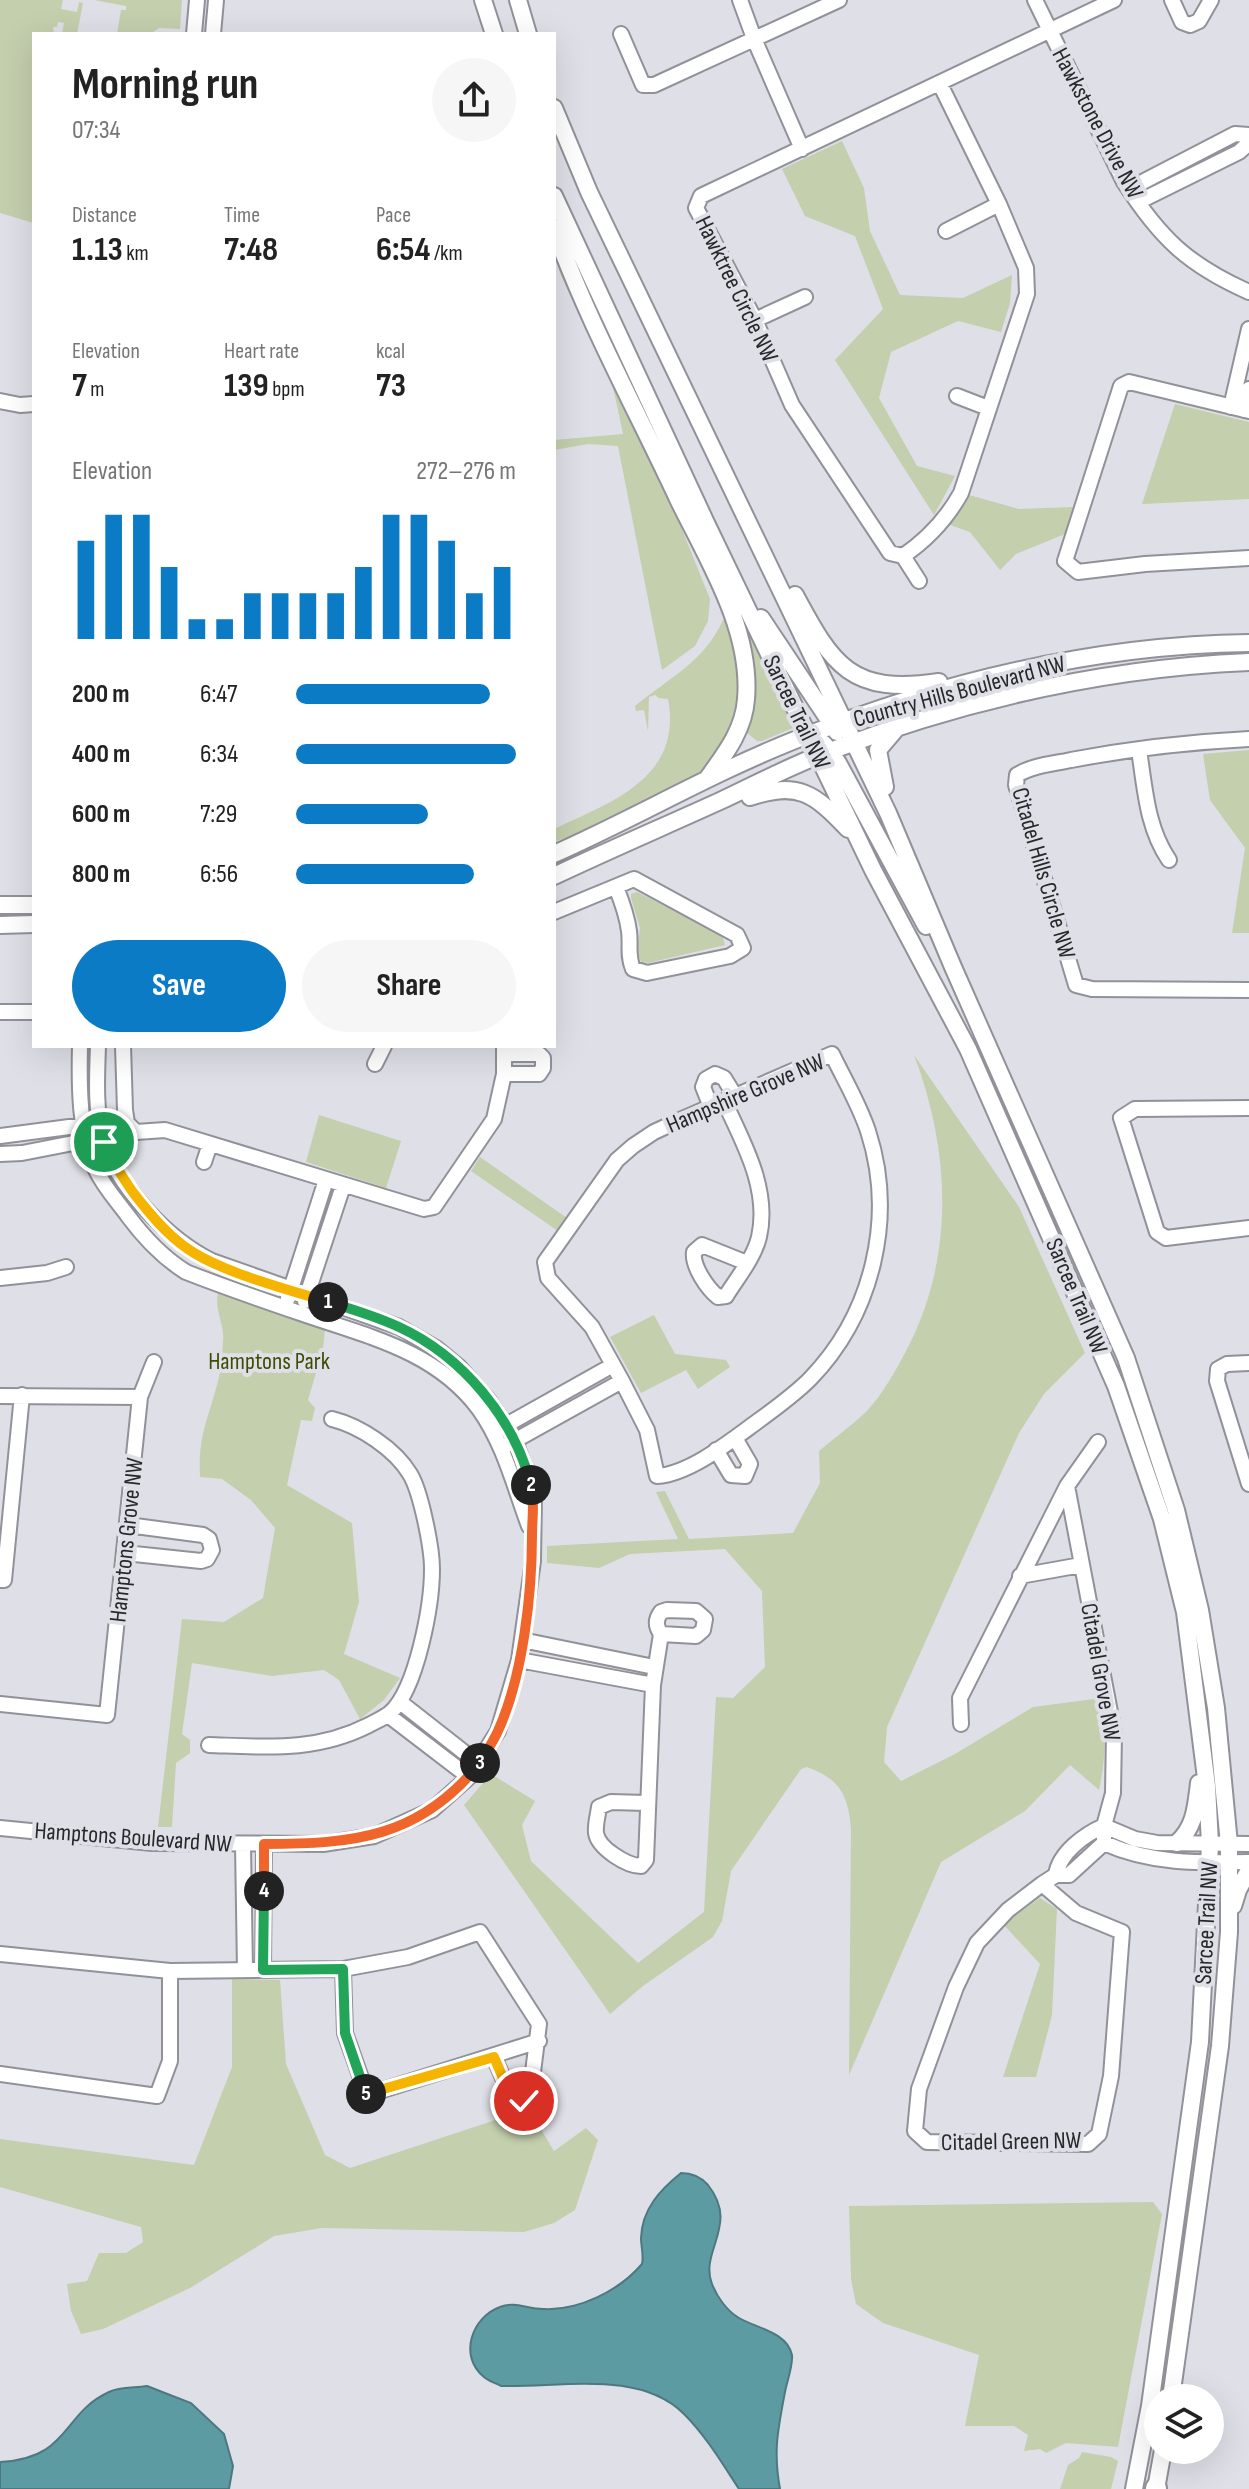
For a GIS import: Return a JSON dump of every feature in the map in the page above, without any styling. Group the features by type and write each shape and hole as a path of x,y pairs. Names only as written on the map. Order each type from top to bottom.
{"main road":[{"path":"483,0 493,32"},
{"path":"518,0 527,32"},
{"name":"Sarcee Trail NW","path":"556,113 589,192 718,457 842,731 888,813 1103,1304 1141,1397 1176,1510 1200,1610 1216,1708 1229,1844 1229,1919 1220,2046 1173,2384"},
{"name":"Sarcee Trail NW","path":"556,200 738,588 820,746 859,840 902,928 968,1049 1116,1386 1162,1519 1185,1612 1207,1786 1210,1844 1200,2042 1150,2406 1134,2489"},
{"path":"556,233 588,310 710,565 735,626 745,667 744,714 733,742 706,780"},
{"path":"718,457 730,468 819,640 844,668 869,681 897,687 981,680"},
{"path":"738,588 842,731 1029,677 1065,661"},
{"name":"Country Hills Boulevard NW","path":"559,874 687,816 820,746 842,731 909,699 1065,661 1249,643"},
{"name":"Country Hills Boulevard NW","path":"556,853 706,780 820,746 842,731 895,729 997,699 1094,677 1249,662"},
{"path":"888,813 878,750 895,729"},
{"path":"559,874 591,851 820,746 934,941 953,967"},
{"path":"687,816 774,789 784,789 798,791 821,804 859,840"},
{"path":"0,905 32,905"},
{"path":"5,925 32,924"},
{"path":"5,925 32,931"},
{"path":"1177,1843 1190,1832 1196,1810 1201,1754"},
{"path":"1229,1919 1238,1890 1249,1870"},
{"path":"1156,2489 1160,2464"}],"street":[{"path":"194,32 197,0"},
{"path":"213,32 216,0"},
{"path":"740,0 802,149"},
{"path":"621,34 643,85 654,85 839,0"},
{"name":"Hawkstone Drive NW","path":"1035,0 1133,196 1183,255 1219,279 1249,292"},
{"name":"Hawktree Circle NW","path":"919,581 903,556 890,553 792,405 755,320 696,208 701,196 1114,0"},
{"path":"1172,0 1182,22 1190,25 1199,21 1211,0"},
{"path":"903,556 926,540 954,506 1027,294 1026,268 999,204 940,84"},
{"path":"1133,196 1235,134 1249,135"},
{"path":"1133,196 1239,152 1249,143"},
{"path":"946,231 999,204"},
{"path":"755,320 805,297"},
{"path":"1241,409 1249,329"},
{"path":"1241,409 1129,382 1121,386 1065,561 1078,572 1145,564 1249,558"},
{"path":"1241,409 1249,389"},
{"path":"957,396 988,408"},
{"path":"0,401 27,405"},
{"name":"Citadel Hills Circle NW","path":"1249,739 1195,741 1027,768 1017,775 1016,785 1076,985 1092,989 1249,990"},
{"path":"1139,750 1148,810 1158,843 1169,860"},
{"path":"556,911 634,879 737,935 743,948 730,956 647,973 633,969 628,957 630,935 626,915 616,887"},
{"path":"0,1012 32,1012"},
{"name":"Hamptons Boulevard NW","path":"80,1048 84,1125 161,1227 188,1249 232,1270 399,1327 436,1348 459,1367 500,1429 501,1448 532,1532"},
{"name":"Hamptons Boulevard NW","path":"0,1828 152,1843 323,1844 374,1836 432,1810 469,1777 498,1731 519,1660 533,1561 534,1497 515,1440 478,1409 450,1378 408,1350 199,1277 169,1261 147,1241 107,1189 95,1168 95,1139 100,1122 98,1048"},
{"path":"123,1048 127,1123 136,1132 165,1130 424,1209 434,1207 494,1119 504,1074 504,1050 539,1054 543,1058 543,1068 539,1074 504,1074"},
{"path":"375,1064 383,1048"},
{"name":"Hampshire Grove NW","path":"832,1054 867,1129 876,1161 881,1199 877,1245 852,1323 810,1380 789,1399 716,1450 669,1475 657,1476 647,1430 622,1381 592,1327 548,1278 545,1262 617,1160 654,1132 723,1101 832,1054"},
{"path":"723,1101 751,1159 756,1178 759,1237 747,1263"},
{"path":"1249,1108 1135,1109 1121,1118 1157,1232 1166,1238 1249,1228"},
{"path":"0,1136 100,1122"},
{"path":"0,1154 22,1153 95,1139"},
{"path":"204,1162 210,1144"},
{"path":"284,1307 326,1180"},
{"path":"301,1313 343,1186"},
{"path":"0,1278 47,1273 66,1267"},
{"name":"Hamptons Grove NW","path":"0,1704 107,1715 140,1397 154,1362"},
{"path":"1249,1363 1227,1364 1218,1369 1217,1381 1249,1484"},
{"path":"500,1429 613,1365"},
{"path":"501,1448 622,1381"},
{"path":"0,1580 4,1580 5,1516 22,1395"},
{"path":"0,1396 140,1397"},
{"path":"209,1745 315,1745 349,1735 388,1715 400,1702 417,1661 433,1568 424,1515 410,1474 376,1439 348,1423 332,1419"},
{"path":"716,1450 731,1475 745,1476 750,1464 735,1438"},
{"path":"961,1724 960,1698 1067,1486 1098,1442"},
{"name":"Citadel Grove NW","path":"1067,1486 1114,1733 1113,1793 1104,1826"},
{"path":"125,1553 201,1561 207,1559 212,1550 209,1539 203,1535 128,1525"},
{"path":"1020,1576 1081,1565"},
{"path":"646,1803 611,1802 599,1807 596,1831 599,1841 632,1865 641,1866 646,1860 654,1667 661,1634"},
{"path":"522,1640 654,1667"},
{"path":"519,1660 653,1685"},
{"path":"400,1702 479,1764"},
{"path":"388,1715 469,1777"},
{"path":"1249,1844 1157,1843 1135,1839 1104,1826 1104,1843 1130,1855 1157,1860 1249,1862"},
{"name":"Citadel Green NW","path":"1056,1875 1058,1864 1068,1853 1089,1832 1104,1826"},
{"name":"Citadel Green NW","path":"1042,1884 1076,1913 1122,1932 1111,2076 1099,2134 1088,2144 927,2142 915,2131 919,2089 956,1987 977,1943 1008,1910 1042,1884 1056,1875 1069,1875 1104,1843"},
{"path":"263,1970 264,1844"},
{"path":"243,1845 245,1970"},
{"path":"0,1954 170,1971 343,1969 408,1957 480,1932 539,2024 530,2096 520,2103 512,2099 494,2057"},
{"path":"343,1969 345,2033 367,2095 539,2041"},
{"path":"0,2074 157,2096 170,2061 170,1971"}],"green space":[{"path":"0,0 63,0 61,9 77,12 79,2 83,3 77,32 62,32 64,23 58,22 57,27 53,27 54,32 32,32 32,222 0,213"},
{"path":"94,0 182,0 180,29 117,32 121,10 126,10 126,6"},
{"path":"842,141 864,188 870,231 900,295 963,298 1012,275 1010,303 1001,332 958,321 891,352 879,398 917,466 955,476 934,515 835,360 883,309 855,236 805,216 782,169"},
{"path":"556,254 671,502 710,599 708,621 695,646 662,670 618,446 588,444 556,450 556,440 623,434 607,371 560,273"},
{"path":"629,378 797,723 795,727 762,741 757,741 746,732 753,675 625,380"},
{"path":"1175,404 1249,422 1249,499 1142,504"},
{"path":"969,495 1019,509 1073,507 1065,534 1016,554 1000,570 970,532 950,525"},
{"path":"723,620 727,620 735,647 741,691 738,719 720,752 702,770 654,801 556,841 556,828 619,797 654,768 665,749 670,726 668,699 655,695 649,697 648,731 644,710 636,711 635,706 696,658"},
{"path":"1249,750 1249,933 1232,933 1245,848 1210,800 1203,754"},
{"path":"637,892 722,935 725,945 641,962 637,953 640,928 631,898 631,894"},
{"path":"914,1055 1019,1207 1085,1353 1044,1394 1019,1433 887,1727 884,1762 901,1781 955,1754 1033,1707 1102,1698 1104,1755 1099,1790 1070,1765 1025,1811 941,1862 849,2075 851,1828 844,1797 827,1777 807,1767 801,1769 731,1871 722,1921 713,1937 643,1986 610,2014 464,1805 491,1774 535,1801 522,1825 531,1861 638,1963 704,1912 716,1697 733,1698 765,1667 762,1591 725,1549 630,1554 599,1568 547,1563 547,1546 678,1539 656,1492 665,1491 689,1539 793,1533 820,1483 819,1451 866,1412 883,1391 922,1316 933,1280 940,1242 941,1167 935,1129"},
{"path":"319,1115 401,1141 386,1188 306,1162"},
{"path":"480,1157 567,1218 558,1231 471,1171"},
{"name":"Hamptons Park","path":"218,1293 325,1329 323,1349 308,1400 315,1408 312,1421 301,1420 287,1485 352,1523 359,1602 344,1654 400,1678 384,1700 360,1719 339,1680 324,1670 272,1676 192,1663 182,1734 190,1740 190,1753 176,1763 172,1827 158,1827 182,1619 224,1622 263,1598 275,1528 251,1500 222,1479 200,1477 202,1440 222,1358"},
{"path":"654,1315 675,1354 726,1360 730,1367 698,1389 686,1370 641,1393 610,1337"},
{"path":"1040,1898 1057,1909 1052,2015 1036,2077 1003,2077 1040,1964 1003,1924"},
{"path":"232,1979 280,1980 286,2064 325,2155 350,2168 529,2109 554,2151 586,2128 598,2140 575,2210 554,2223 524,2232 322,2228 274,2236 190,2288 103,2329 81,2334 71,2311 67,2284 87,2281 99,2253 126,2253 143,2242 141,2227 0,2187 0,2139 194,2165 232,2067"},
{"path":"1153,2202 1162,2214 1118,2447 1066,2443 1046,2453 1040,2449 1024,2451 1028,2435 1014,2426 965,2426 979,2355 883,2323 856,2304 851,2279 849,2206"},
{"path":"1082,2452 1118,2461 1111,2489 1060,2489 1068,2465"}],"water":[{"path":"681,2173 702,2180 717,2199 720,2225 709,2272 717,2294 735,2315 778,2336 792,2355 777,2440 780,2489 739,2489 707,2441 684,2414 666,2400 645,2391 597,2384 501,2386 484,2377 472,2359 472,2338 482,2319 490,2312 511,2305 543,2309 570,2307 610,2291 633,2274 642,2264 642,2228 649,2209 659,2193"},
{"path":"147,2386 191,2403 224,2434 233,2466 229,2489 0,2489 0,2462 23,2459 53,2444 93,2401 109,2392"}],"route":[{"path":"104,1142 109,1155 141,1202 161,1227 188,1249 232,1270 399,1327 436,1348 459,1367 489,1401 515,1440 534,1497 533,1561 519,1660 498,1731 469,1777 432,1810 374,1836 323,1844 264,1844 263,1970 343,1969 342,2014 345,2033 367,2095 494,2057 512,2099 517,2103 524,2101"}]}
